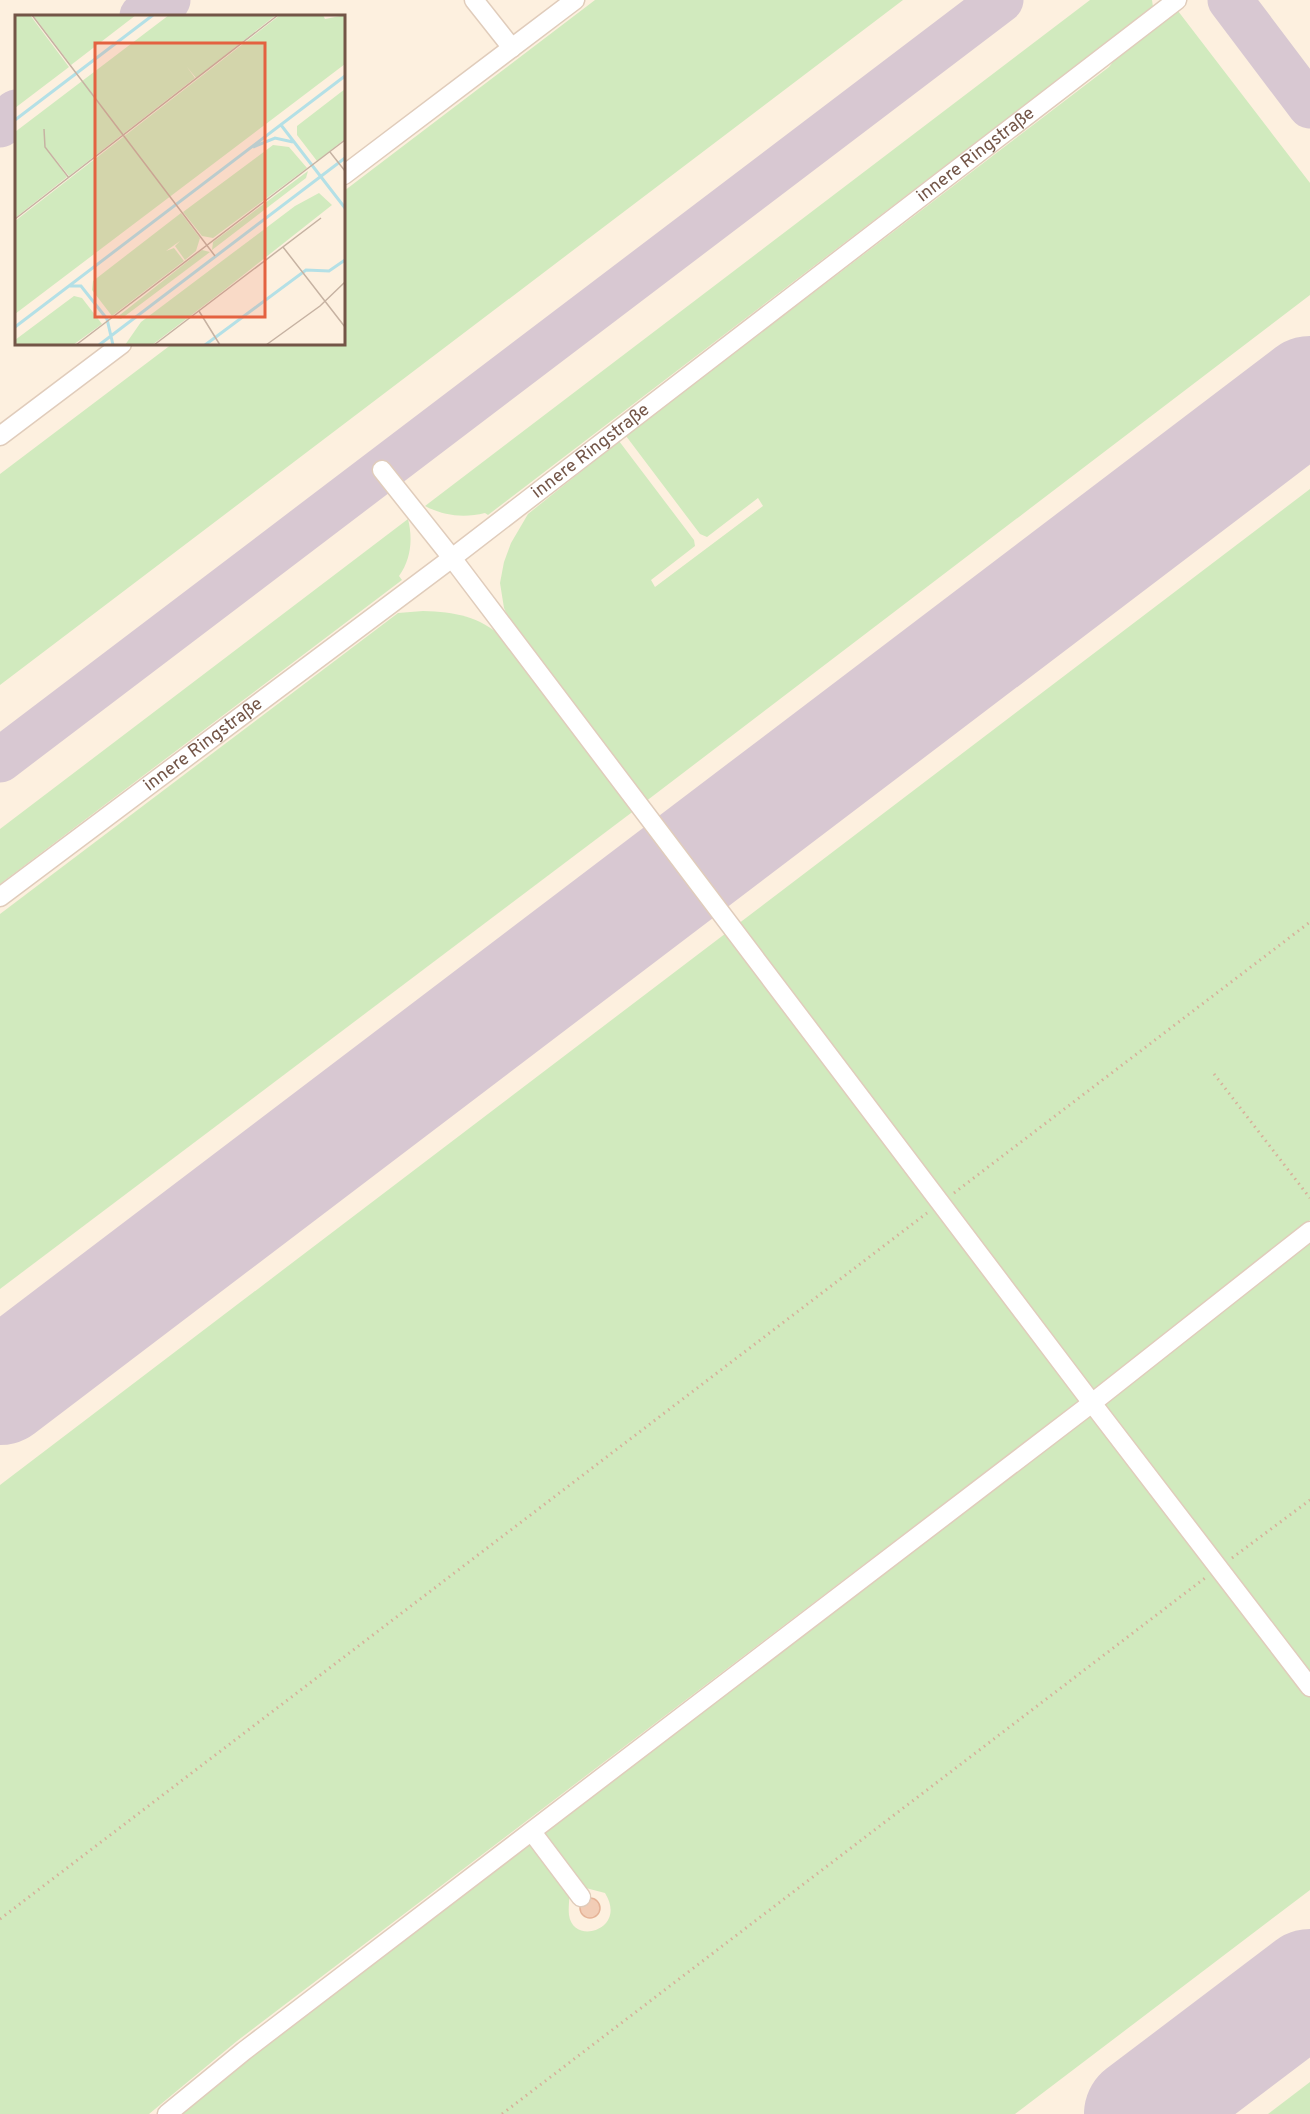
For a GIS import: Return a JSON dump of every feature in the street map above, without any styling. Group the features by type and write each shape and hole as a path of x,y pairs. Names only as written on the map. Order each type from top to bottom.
{"lane":[{"path":"474,0 512,48"},
{"path":"345,175 575,0"},
{"name":"innere Ringstraße","path":"0,897 452,558 1177,0"},
{"path":"0,436 121,345"},
{"path":"382,470 452,558 1310,1687"},
{"path":"167,2114 244,2051 1092,1403 1310,1231"},
{"path":"532,1832 580,1897"}],"path":[{"path":"0,1919 1310,922"},
{"path":"1214,1074 1310,1198"},
{"path":"502,2114 1310,1500"}],"green space":[{"path":"595,0 903,0 0,685 0,474 171,345 345,345 345,190"},
{"path":"1090,0 1152,0 1153,7 488,515 485,513 454,515 425,506"},
{"path":"1178,11 1310,183 1310,295 645,802 516,634 504,608 500,583 504,562 511,543 528,514 619,441 694,540 695,546 651,580 655,587 763,506 758,498 707,537 700,534 626,436 1109,67 1120,53"},
{"path":"1310,489 1310,1220 1083,1398 237,2041 149,2114 0,2114 0,1485"},
{"path":"408,519 410,549 399,576 402,580 0,884 0,829"},
{"path":"423,611 466,616 484,624 503,637 635,810 0,1289 0,914 398,613"},
{"path":"1310,1242 1310,1890 1015,2114 178,2114 248,2056 530,1842 569,1891 569,1915 573,1924 580,1930 588,1931 597,1930 605,1924 610,1916 610,1906 605,1893 582,1887 542,1834"},
{"path":"1310,2082 1310,2114 1268,2114"}],"building":[{"path":"590,1898 597,1901 600,1908 597,1915 590,1918 583,1915 580,1908 583,1901"}],"taxiway":[{"path":"144,15 168,0"},
{"path":"0,760 1001,0"},
{"path":"1230,0 1310,106"},
{"path":"0,125 15,113"},
{"path":"0,1358 49,1338 97,1314"}],"runway":[{"path":"0,1388 1310,393"},
{"path":"1141,2114 1310,1986"}]}
